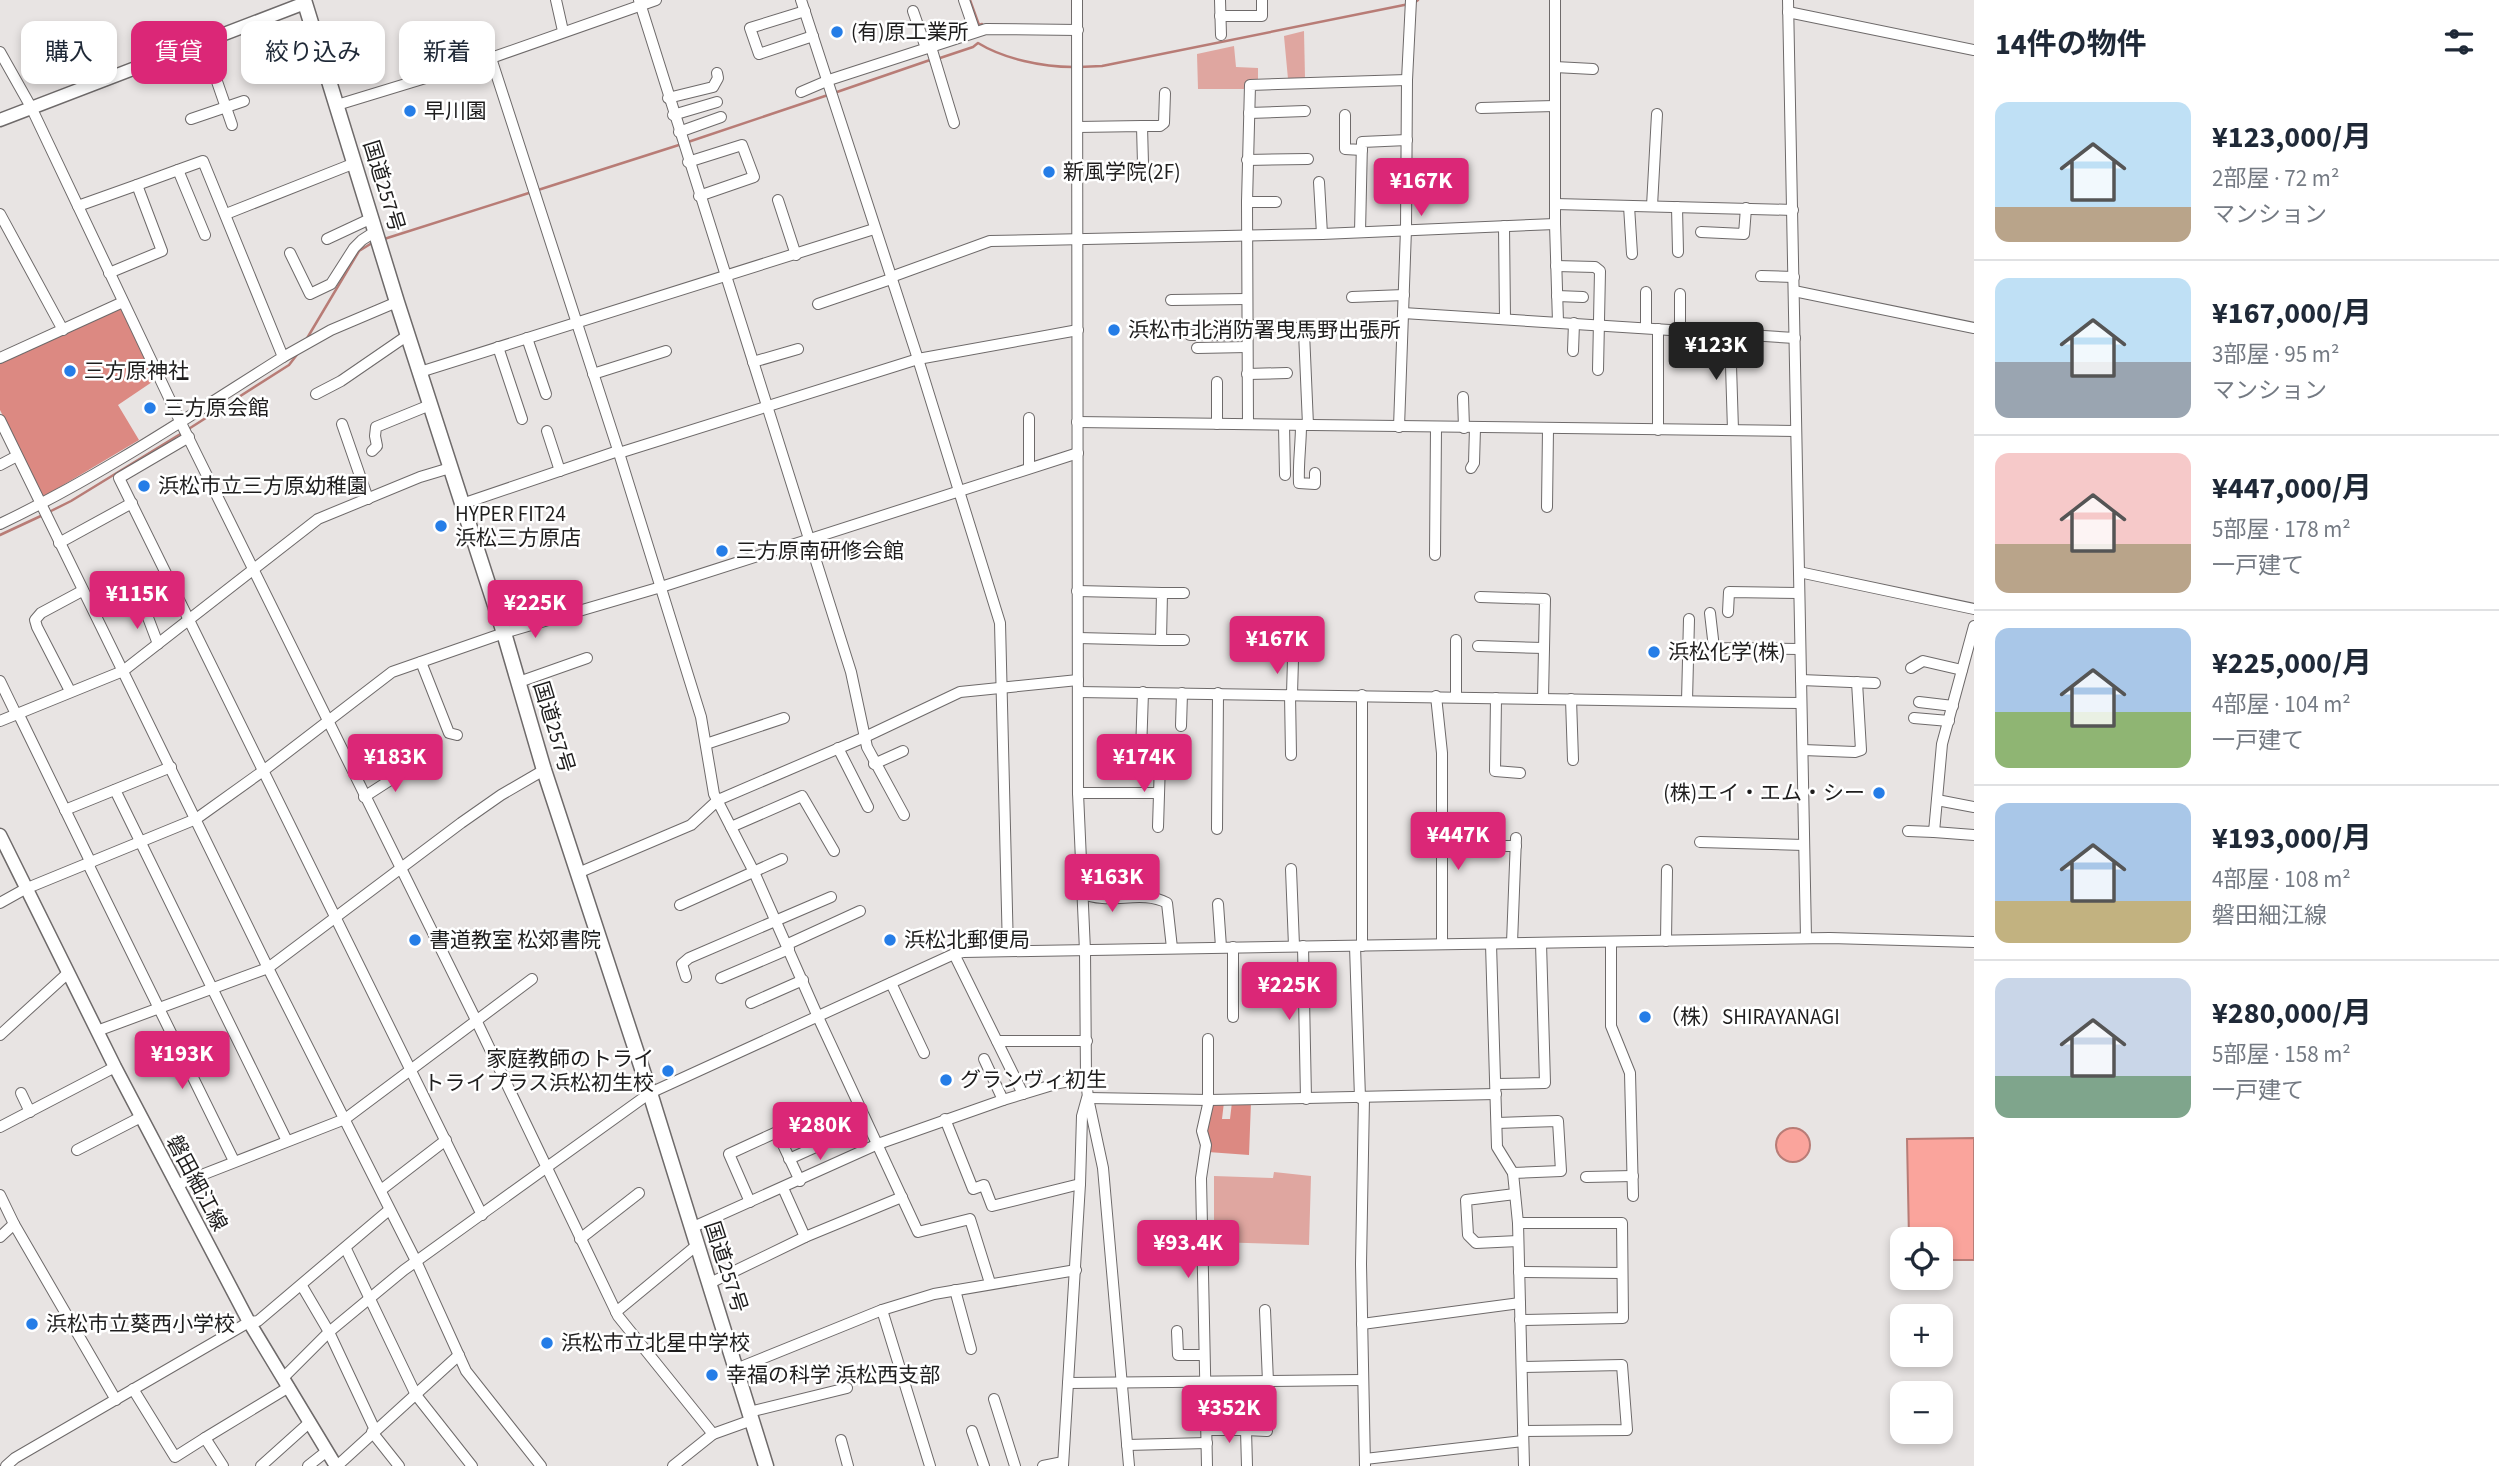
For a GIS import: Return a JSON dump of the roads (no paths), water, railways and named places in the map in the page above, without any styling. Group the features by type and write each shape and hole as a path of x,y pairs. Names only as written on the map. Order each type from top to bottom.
{"highway":[{"name":"国道257号","path":"305,1 397,302 519,682 544,770 650,1093 766,1466"}],"main road":[{"path":"227,32 305,1"},
{"path":"0,120 131,69"},
{"name":"磐田細江線","path":"0,835 176,1185 250,1322 337,1466"}],"street":[{"path":"556,0 564,32"},
{"path":"495,57 640,3 656,0"},
{"path":"801,0 918,359 1000,623 1008,951"},
{"path":"964,0 979,31"},
{"path":"1077,0 1078,793 1085,950 1086,1078 1103,1168 1129,1466"},
{"path":"1220,0 1221,35"},
{"path":"1220,16 1262,16 1262,0"},
{"path":"1555,0 1558,322"},
{"path":"1788,0 1806,938"},
{"path":"640,3 688,162 769,408 851,671 864,737 874,764 904,814"},
{"path":"1399,427 1411,4"},
{"path":"805,11 750,29 759,54 813,36"},
{"path":"913,11 936,65 954,123"},
{"path":"1788,12 1974,50"},
{"path":"801,92 831,90 929,48 979,31 1078,30"},
{"path":"0,52 31,107 180,421 476,1020 616,1312 713,1434"},
{"path":"1555,67 1593,69"},
{"path":"495,70 619,452 701,717 714,794 776,919 818,1017 918,1232 971,1219 990,1283"},
{"path":"668,98 716,85 716,73"},
{"path":"1248,424 1247,202 1250,85 1407,80"},
{"path":"217,84 232,125"},
{"path":"337,105 406,84"},
{"path":"1078,127 1160,125 1164,123 1165,93"},
{"path":"191,120 244,101"},
{"path":"674,115 717,102"},
{"path":"1481,108 1555,106"},
{"path":"1248,113 1305,111"},
{"path":"1346,114 1345,149 1362,150"},
{"path":"1652,206 1657,114"},
{"path":"682,142 721,117"},
{"path":"1142,126 1143,164"},
{"path":"1360,232 1362,142 1407,140"},
{"path":"688,162 743,145 754,177 699,196"},
{"path":"1248,160 1308,159"},
{"path":"78,206 204,161 288,355"},
{"path":"226,214 355,163"},
{"path":"178,170 205,235"},
{"path":"1319,182 1322,234"},
{"path":"109,273 162,251 137,185"},
{"path":"778,200 796,255"},
{"path":"1247,202 1276,202"},
{"path":"1555,204 1793,210"},
{"path":"1629,206 1632,254"},
{"path":"1677,207 1678,252"},
{"path":"1701,232 1744,234 1746,208"},
{"path":"0,214 63,330"},
{"path":"818,304 990,241 1322,234 1555,224"},
{"path":"1504,226 1505,319"},
{"path":"420,372 874,229"},
{"path":"327,239 376,233"},
{"path":"290,253 310,294 331,284 354,248 362,240 376,233"},
{"path":"1556,266 1595,267 1600,271 1598,370"},
{"path":"1761,276 1794,277"},
{"path":"1794,291 1974,328"},
{"path":"1646,292 1646,328"},
{"path":"1680,294 1680,330"},
{"path":"1352,297 1404,295"},
{"path":"1557,296 1583,297"},
{"path":"1171,300 1247,299"},
{"path":"0,358 123,302"},
{"path":"0,524 40,505 312,339 397,302"},
{"path":"1403,313 1795,338"},
{"path":"1573,351 1574,323"},
{"path":"1190,335 1296,328 1304,332 1304,425 1297,464 1299,483 1315,484 1315,473"},
{"path":"1658,328 1658,430"},
{"path":"462,504 918,359 1079,330"},
{"path":"1730,333 1733,430"},
{"path":"316,394 341,381 408,335"},
{"path":"527,338 546,394"},
{"path":"498,347 522,419"},
{"path":"1197,348 1247,347"},
{"path":"753,362 798,349"},
{"path":"593,374 666,351"},
{"path":"1247,374 1287,373"},
{"path":"1217,382 1217,424"},
{"path":"1463,397 1474,463 1471,468"},
{"path":"372,451 377,446 374,436 376,427 430,405"},
{"path":"1029,468 1030,418"},
{"path":"0,421 268,968 416,1261 466,1371 541,1466"},
{"path":"1077,422 1796,431"},
{"path":"342,424 368,499"},
{"path":"1284,425 1285,475"},
{"path":"1435,555 1436,427"},
{"path":"1546,507 1548,429"},
{"path":"547,431 560,471"},
{"path":"189,437 119,478 482,1215"},
{"path":"0,903 25,889 196,818 263,771 392,672 504,634 661,587 1078,453"},
{"path":"0,465 17,456"},
{"path":"0,721 123,671 318,519 420,477 450,468"},
{"path":"59,543 132,503"},
{"path":"1799,572 1974,609"},
{"path":"70,691 35,620 41,613 82,591"},
{"path":"1077,591 1184,593"},
{"path":"1728,612 1729,592 1799,593"},
{"path":"1161,640 1162,593"},
{"path":"1480,597 1545,598 1543,698"},
{"path":"144,607 158,644"},
{"path":"1710,613 1714,648 1800,649"},
{"path":"1687,701 1689,619"},
{"path":"1934,832 1942,744 1974,626"},
{"path":"1078,638 1184,640"},
{"path":"1456,640 1456,697"},
{"path":"1478,646 1544,648"},
{"path":"519,682 587,658"},
{"path":"1291,755 1293,659"},
{"path":"1911,668 1923,661 1962,670"},
{"path":"421,662 449,733 457,735"},
{"path":"1801,680 1875,683"},
{"path":"0,681 234,1161"},
{"path":"1803,750 1860,750 1857,682"},
{"path":"579,873 691,825 718,800 960,692 1001,687 1078,686 1182,693 1801,703"},
{"path":"1141,752 1143,692"},
{"path":"1181,726 1182,693"},
{"path":"1217,829 1219,693"},
{"path":"1362,695 1359,946 1365,1462 1523,1436 1627,1430 1622,1365 1521,1367"},
{"path":"1436,696 1442,753 1442,944"},
{"path":"1496,698 1495,772 1520,773"},
{"path":"1572,699 1573,760"},
{"path":"1919,702 1953,706"},
{"path":"706,744 784,718"},
{"path":"1914,718 1949,721"},
{"path":"838,748 868,807"},
{"path":"874,764 903,751"},
{"path":"1158,827 1160,762"},
{"path":"364,797 412,766"},
{"path":"65,810 171,767"},
{"path":"97,1031 268,968 500,795 544,770"},
{"path":"115,790 287,1141"},
{"path":"1078,793 1159,793"},
{"path":"731,827 802,796 834,851"},
{"path":"1937,800 1974,807"},
{"path":"1908,831 1974,835"},
{"path":"1475,846 1516,842 1512,943"},
{"path":"1700,842 1804,845"},
{"path":"680,905 782,859"},
{"path":"1081,862 1136,862"},
{"path":"1291,869 1306,1098"},
{"path":"1666,941 1667,870"},
{"path":"1082,893 1093,898 1154,898 1167,903 1172,948"},
{"path":"686,977 682,964 684,961 831,897"},
{"path":"1218,904 1221,947"},
{"path":"721,978 860,911"},
{"path":"133,1389 175,1457 286,1382 329,1332 416,1261 650,1093 954,954 1806,938 1897,938 1974,942"},
{"path":"1611,942 1611,1026 1630,1073 1633,1196"},
{"path":"1088,1098 1362,1098 1545,1083 1541,943"},
{"path":"1491,944 1497,1147 1513,1173 1518,1223 1524,1466"},
{"path":"1233,947 1233,1017"},
{"path":"954,954 1023,1094"},
{"path":"0,1035 68,973"},
{"path":"176,1185 345,1119 532,979"},
{"path":"751,1003 803,980"},
{"path":"891,983 924,1053"},
{"path":"1207,1466 1201,1178 1206,1145 1202,1131 1208,1100 1208,1039"},
{"path":"997,1041 1087,1041"},
{"path":"984,1059 1003,1100"},
{"path":"0,1127 115,1067"},
{"path":"691,1228 878,1144 1003,1100 1086,1078"},
{"path":"20,1093 30,1112"},
{"path":"1043,1466 1063,1464 1076,1270 1082,1116 1088,1098"},
{"path":"78,1150 141,1117"},
{"path":"946,1119 973,1189 984,1185 992,1206 1080,1184"},
{"path":"1497,1124 1558,1121 1561,1171 1513,1173"},
{"path":"750,1202 729,1154 777,1132 800,1181"},
{"path":"789,1158 838,1137"},
{"path":"380,1190 446,1140"},
{"path":"1586,1177 1633,1176"},
{"path":"783,1188 805,1237"},
{"path":"579,1239 639,1193"},
{"path":"1515,1194 1466,1200 1468,1235 1476,1243 1518,1241"},
{"path":"0,1195 116,1400"},
{"path":"708,1284 805,1237 902,1197"},
{"path":"6,1466 15,1458 133,1389 250,1322 258,1321 389,1210"},
{"path":"1518,1223 1622,1223 1623,1318 1520,1320"},
{"path":"0,1237 14,1224"},
{"path":"616,1312 697,1245"},
{"path":"345,1249 416,1395 472,1466"},
{"path":"736,1369 882,1310 955,1290 1076,1270"},
{"path":"1519,1272 1622,1273"},
{"path":"302,1286 329,1332 373,1431 399,1466"},
{"path":"955,1290 971,1349"},
{"path":"1363,1324 1520,1303"},
{"path":"882,1310 930,1466"},
{"path":"1265,1310 1268,1382"},
{"path":"1177,1331 1178,1355 1205,1355"},
{"path":"337,1466 459,1355"},
{"path":"1068,1383 1362,1380"},
{"path":"673,1466 713,1434 751,1416 847,1388"},
{"path":"994,1399 1016,1466"},
{"path":"261,1466 310,1422"},
{"path":"1207,1430 1266,1431"},
{"path":"1246,1430 1247,1466"},
{"path":"972,1431 984,1466"},
{"path":"205,1438 223,1466"},
{"path":"841,1440 848,1466"},
{"path":"1127,1445 1207,1443"},
{"path":"308,1466 327,1451"}],"waterway":[{"path":"970,0 979,25 982,24"},
{"path":"1079,67 1102,66 1414,3 1418,0"},
{"path":"937,59 978,43 1000,54 1024,61 1073,67"},
{"path":"834,93 930,60"},
{"path":"688,142 828,95"},
{"path":"538,190 682,144"},
{"path":"381,240 532,192"},
{"path":"306,340 359,251 372,243"},
{"path":"187,430 289,365 299,352"},
{"path":"49,512 182,433"},
{"path":"0,535 43,515"}],"place":[{"name":"(有)原工業所","path":"837,32"},
{"name":"早川園","path":"410,111"},
{"name":"新風学院(2F)","path":"1049,172"},
{"name":"浜松市北消防署曳馬野出張所","path":"1114,330"},
{"name":"三方原神社","path":"70,371"},
{"name":"三方原会館","path":"150,408"},
{"name":"浜松市立三方原幼稚園","path":"144,486"},
{"name":"HYPER FIT24 浜松三方原店","path":"441,526"},
{"name":"三方原南研修会館","path":"722,551"},
{"name":"浜松化学(株)","path":"1654,652"},
{"name":"(株)エイ・エム・シー","path":"1879,793"},
{"name":"書道教室 松郊書院","path":"415,940"},
{"name":"浜松北郵便局","path":"890,940"},
{"name":"（株）SHIRAYANAGI","path":"1645,1017"},
{"name":"家庭教師のトライ トライプラス浜松初生校","path":"668,1071"},
{"name":"グランヴィ初生","path":"946,1080"},
{"name":"浜松市立葵西小学校","path":"32,1324"},
{"name":"浜松市立北星中学校","path":"547,1343"},
{"name":"幸福の科学 浜松西支部","path":"712,1375"}]}
